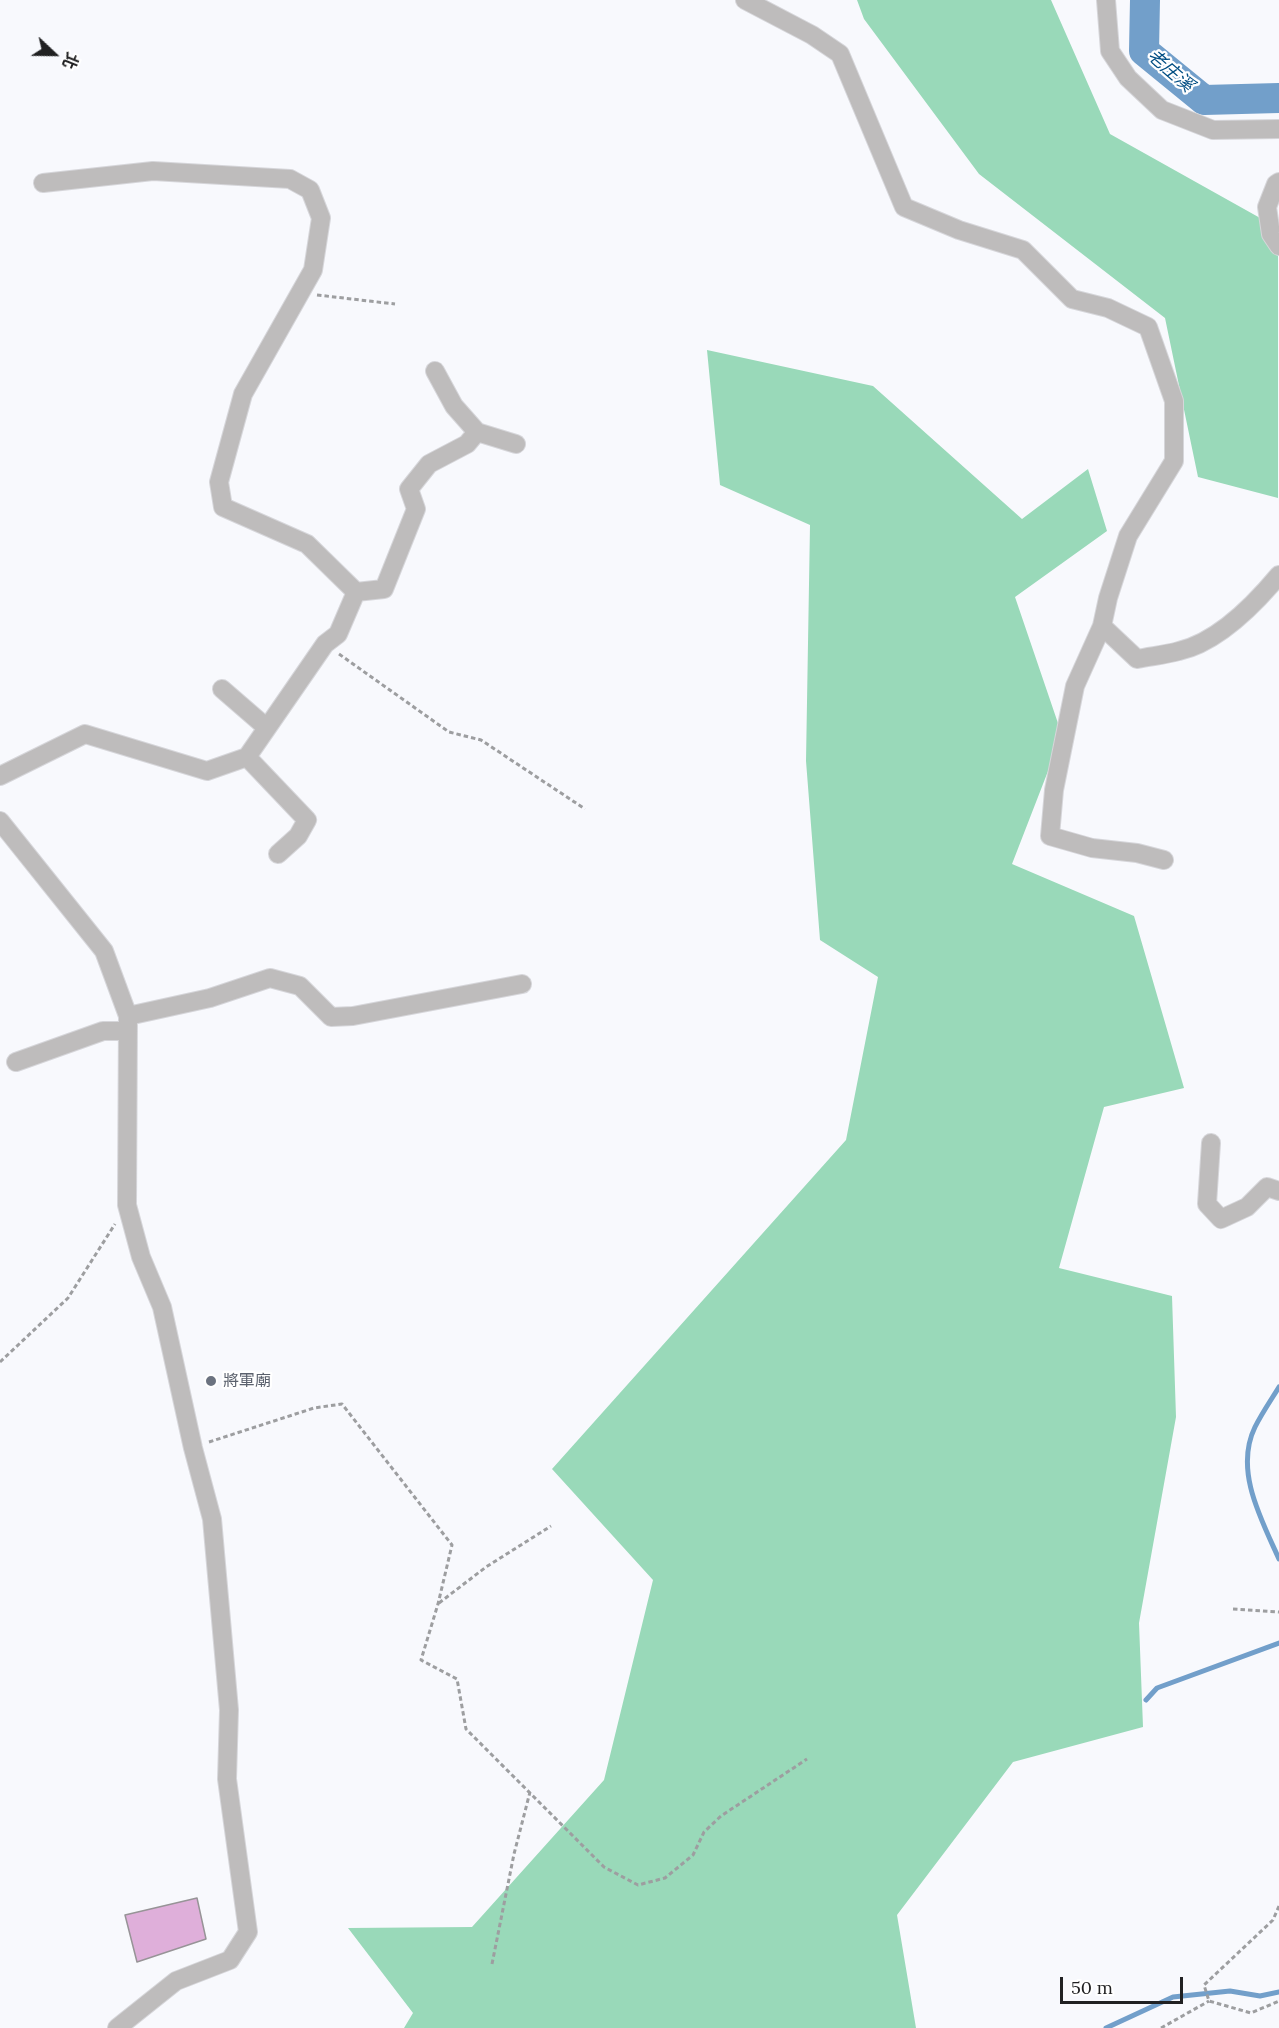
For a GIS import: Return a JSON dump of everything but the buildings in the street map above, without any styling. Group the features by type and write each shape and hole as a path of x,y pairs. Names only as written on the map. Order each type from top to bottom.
{"street":[{"path":"745,0 813,35 840,54 903,207 958,230 1023,250 1072,299 1108,309 1148,327 1174,401 1174,461 1128,536 1108,598 1102,626 1075,686 1054,790 1050,837 1092,848 1137,853 1164,860"},
{"path":"1106,0 1110,51 1128,78 1162,110 1213,130 1279,129"},
{"path":"43,183 153,171 290,178 310,190 321,218 313,270 243,394 219,482 224,507 307,544 356,592"},
{"path":"1279,182 1276,184 1267,207 1271,234 1279,246"},
{"path":"435,372 454,406 477,432 516,444"},
{"path":"356,592 384,589 416,509 409,489 429,464 467,444 477,432"},
{"path":"1102,626 1137,659 1181,651 1218,634 1279,575"},
{"path":"0,776 85,734 207,771 247,757 325,644 338,634 356,592"},
{"path":"222,689 267,728"},
{"path":"247,757 306,820 298,836 278,854"},
{"path":"0,821 104,951 128,1023 127,1205 141,1257 162,1307 193,1448 212,1518 229,1710 227,1779 248,1932 230,1960 176,1981 117,2028"},
{"path":"16,1062 103,1030 270,978 300,986 331,1017 353,1016 522,984"},
{"path":"1211,1143 1207,1204 1221,1219 1247,1207 1266,1187 1279,1191"}],"path":[{"path":"301,292 395,304"},
{"path":"325,644 449,732 481,740 585,809"},
{"path":"0,1362 68,1298 127,1205"},
{"path":"193,1448 314,1408 342,1404 452,1545 438,1604 421,1660 457,1679 466,1729 604,1867 638,1885 665,1878 693,1855 704,1832 721,1816 807,1760"},
{"path":"438,1604 486,1567 551,1526"},
{"path":"1233,1609 1279,1612"},
{"path":"492,1964 514,1854 530,1792"},
{"path":"1209,2001 1204,1985 1273,1920 1279,1906"},
{"path":"1161,2028 1209,2001 1251,2013 1279,2001"}],"green space":[{"path":"857,0 1051,0 1110,134 1278,228 1278,498 1198,477 1165,318 979,174 864,19"},
{"path":"707,350 873,386 1022,519 1088,469 1107,531 1015,597 1062,735 1012,864 1134,916 1184,1088 1104,1107 1059,1268 1172,1296 1176,1417 1139,1623 1143,1727 1013,1762 897,1915 916,2028 404,2028 413,2013 348,1928 472,1927 604,1780 653,1580 552,1469 846,1140 878,977 820,940 806,761 810,525 720,485"}],"waterway":[{"name":"老庄溪","path":"1145,0 1144,51 1204,100 1279,98"},
{"path":"1279,1387 1255,1427 1249,1443 1247,1460 1252,1494 1279,1559"},
{"path":"1146,1700 1157,1688 1279,1643"},
{"path":"1106,2028 1173,1997 1230,1991 1260,1996 1279,1992"}],"place":[{"name":"將軍廟","path":"211,1381"}]}
